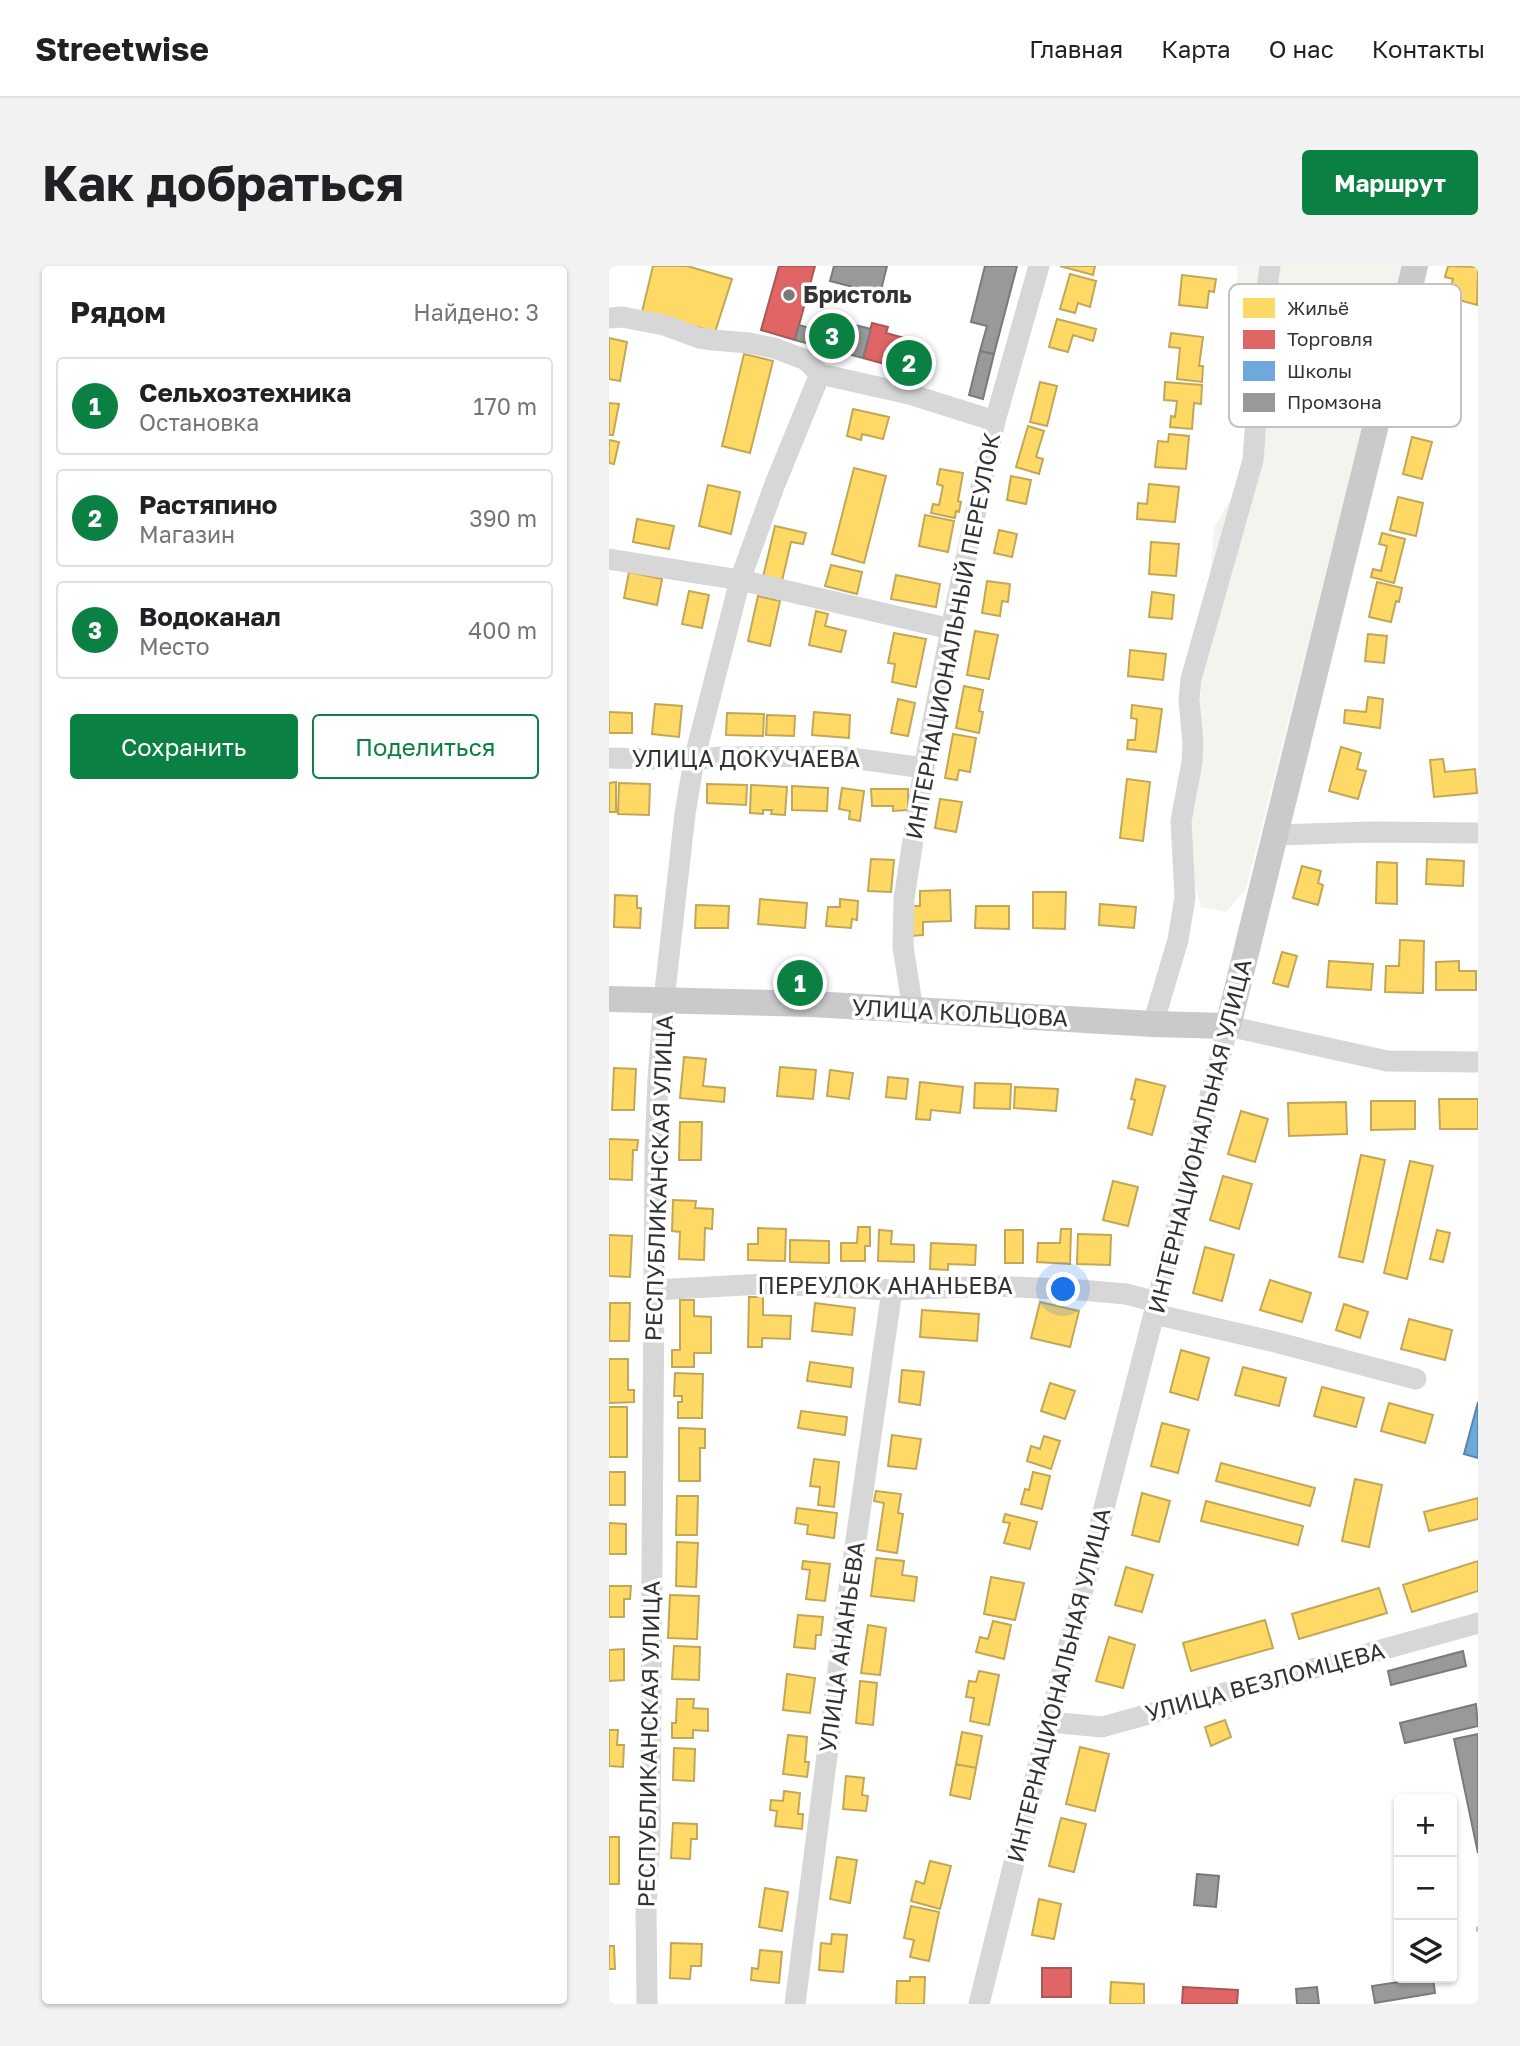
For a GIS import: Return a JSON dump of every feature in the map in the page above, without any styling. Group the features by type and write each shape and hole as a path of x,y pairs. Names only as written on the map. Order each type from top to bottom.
{"main road":[{"name":"ИНТЕРНАЦИОНАЛЬНАЯ УЛИЦА","path":"1411,284 1415,266"},
{"name":"ИНТЕРНАЦИОНАЛЬНАЯ УЛИЦА","path":"1228,1027 1375,427"},
{"name":"УЛИЦА КОЛЬЦОВА","path":"609,999 811,1004 1228,1027"}],"street":[{"name":"ИНТЕРНАЦИОНАЛЬНЫЙ ПЕРЕУЛОК","path":"913,1010 904,947 904,899 924,768 995,421 1039,266"},
{"path":"1269,284 1271,266"},
{"path":"609,318 622,317 664,325 699,338 774,348 806,360 820,374 909,394 995,421"},
{"name":"РЕСПУБЛИКАНСКАЯ УЛИЦА","path":"647,2004 655,1152 664,1000 685,814 694,760 740,580 775,484 820,374"},
{"path":"1153,1024 1178,940 1185,897 1180,842 1193,743 1189,700 1191,679 1253,460 1255,427"},
{"path":"609,559 740,580 951,629"},
{"name":"УЛИЦА ДОКУЧАЕВА","path":"609,758 694,760 720,757 837,756 924,768"},
{"path":"1275,835 1478,833"},
{"path":"1228,1027 1387,1061 1478,1062"},
{"name":"ИНТЕРНАЦИОНАЛЬНАЯ УЛИЦА","path":"979,2004 1228,1027"},
{"name":"ПЕРЕУЛОК АНАНЬЕВА","path":"654,1290 765,1284 892,1290 993,1286 1126,1294 1156,1308 1416,1379"},
{"name":"УЛИЦА АНАНЬЕВА","path":"795,2004 845,1616 892,1290"},
{"name":"УЛИЦА ВЕЗЛОМЦЕВА","path":"1049,1722 1102,1727 1478,1623"}],"shaded area":[{"path":"1238,266 1403,266 1398,284 1237,284"},
{"path":"1259,427 1362,427 1246,889 1226,912 1201,907 1192,875 1191,812 1214,528 1264,442"}],"building: Жильё":[{"path":"653,266 687,266 732,279 715,332 642,312"},
{"path":"1060,266 1095,266 1093,275"},
{"path":"1448,266 1478,267 1477,305 1461,301 1461,284 1452,284 1453,279 1445,277"},
{"path":"1070,274 1096,281 1090,307 1078,303 1075,313 1060,309"},
{"path":"1182,275 1216,279 1214,292 1209,291 1207,308 1179,305"},
{"path":"1057,319 1096,329 1093,341 1073,335 1068,352 1049,347"},
{"path":"1171,333 1203,337 1199,366 1203,366 1202,382 1177,379 1180,348 1169,347"},
{"path":"609,338 627,342 620,381 609,379"},
{"path":"744,354 773,361 750,453 722,446"},
{"path":"1040,382 1057,386 1047,426 1030,422"},
{"path":"1165,382 1202,385 1201,404 1194,403 1192,429 1170,427 1171,416 1175,417 1177,401 1164,400"},
{"path":"609,403 619,404 613,435 609,435"},
{"path":"853,409 889,417 883,439 862,434 861,440 847,436"},
{"path":"1028,426 1044,431 1036,457 1043,459 1039,474 1016,467"},
{"path":"1169,434 1189,436 1186,469 1155,467 1158,441 1168,442"},
{"path":"1412,437 1432,442 1422,479 1403,474"},
{"path":"609,440 619,442 614,464 609,463"},
{"path":"854,468 886,476 864,563 832,554"},
{"path":"940,469 963,473 958,501 961,502 955,518 931,513 933,504 939,505 943,486 937,484"},
{"path":"1011,476 1031,480 1026,504 1007,500"},
{"path":"1149,484 1179,487 1175,522 1137,519 1138,503 1147,504"},
{"path":"708,485 740,492 731,534 699,526"},
{"path":"1398,497 1423,503 1416,536 1390,530"},
{"path":"925,515 954,521 948,552 919,546"},
{"path":"637,519 674,526 669,549 633,542"},
{"path":"775,526 806,533 803,544 791,542 782,581 763,577"},
{"path":"999,530 1017,534 1012,557 994,553"},
{"path":"1382,533 1405,539 1394,583 1371,577 1373,569 1381,571 1387,546 1379,544"},
{"path":"1151,542 1179,544 1176,576 1149,574"},
{"path":"831,565 862,572 857,594 825,586"},
{"path":"629,572 662,579 657,605 624,598"},
{"path":"896,575 940,584 936,607 891,599"},
{"path":"987,581 1010,584 1008,602 1002,601 1000,616 982,613"},
{"path":"1377,582 1402,588 1391,622 1369,617"},
{"path":"689,591 709,595 702,628 682,624"},
{"path":"1152,592 1174,595 1172,619 1149,617"},
{"path":"758,596 780,601 770,646 748,641"},
{"path":"816,611 828,614 825,626 846,631 841,652 809,645"},
{"path":"975,631 998,635 989,679 967,675"},
{"path":"894,633 926,639 916,687 892,682 895,664 888,663"},
{"path":"1368,634 1387,636 1384,663 1365,661"},
{"path":"1130,650 1166,654 1163,680 1128,676"},
{"path":"964,686 983,690 979,733 956,728"},
{"path":"1368,697 1383,699 1380,728 1344,723 1345,710 1366,712"},
{"path":"898,699 915,703 908,736 891,733"},
{"path":"655,704 682,706 679,737 652,734"},
{"path":"1132,705 1162,709 1156,752 1127,749 1128,740 1135,740 1137,719 1131,718"},
{"path":"609,712 632,713 632,733 609,733"},
{"path":"814,712 850,715 849,738 812,735"},
{"path":"727,713 764,714 763,736 726,735"},
{"path":"767,715 795,716 794,736 766,735"},
{"path":"953,734 976,738 970,772 959,770 957,780 945,778"},
{"path":"1341,747 1361,753 1357,769 1366,771 1358,799 1329,791"},
{"path":"1443,759 1445,772 1475,769 1477,793 1434,797 1430,760"},
{"path":"1127,779 1150,782 1143,841 1120,838"},
{"path":"616,782 616,812 609,812 609,783"},
{"path":"619,783 650,784 649,815 618,814"},
{"path":"707,784 747,785 746,805 707,803"},
{"path":"751,785 787,787 785,815 771,814 772,810 763,810 763,814 750,813"},
{"path":"792,786 828,788 827,811 792,810"},
{"path":"842,788 864,791 860,821 849,819 850,811 839,809"},
{"path":"871,789 908,789 908,810 893,811 893,806 872,806"},
{"path":"940,799 962,802 956,832 935,828"},
{"path":"871,859 894,860 891,892 868,891"},
{"path":"1427,859 1464,861 1463,886 1426,884"},
{"path":"1377,862 1397,863 1397,904 1376,903"},
{"path":"1302,866 1321,871 1318,883 1323,885 1318,905 1293,898"},
{"path":"950,890 951,921 923,922 923,935 911,936 910,906 920,906 920,891"},
{"path":"1033,892 1066,892 1065,929 1033,928"},
{"path":"615,895 637,896 637,908 641,908 640,928 614,927"},
{"path":"760,899 807,903 805,928 758,924"},
{"path":"840,899 858,901 857,920 852,919 851,928 826,926 828,907 840,907"},
{"path":"1100,904 1136,907 1134,928 1099,925"},
{"path":"696,905 729,906 728,928 695,928"},
{"path":"976,906 1009,906 1009,929 975,928"},
{"path":"1400,940 1424,941 1423,993 1385,992 1386,966 1399,966"},
{"path":"1282,952 1297,956 1288,987 1273,983"},
{"path":"1329,961 1373,964 1371,990 1327,987"},
{"path":"1459,961 1459,971 1476,971 1476,990 1436,990 1436,962"},
{"path":"684,1057 706,1059 703,1086 725,1088 724,1102 680,1098"},
{"path":"780,1067 816,1070 813,1099 777,1096"},
{"path":"614,1068 636,1069 634,1110 612,1110"},
{"path":"830,1070 853,1073 849,1099 827,1096"},
{"path":"888,1077 908,1079 906,1099 886,1097"},
{"path":"1136,1079 1165,1086 1152,1135 1128,1128 1135,1100 1131,1099"},
{"path":"920,1082 963,1087 960,1113 931,1110 930,1120 916,1119"},
{"path":"975,1083 1011,1084 1010,1109 974,1108"},
{"path":"1015,1087 1058,1089 1056,1111 1014,1108"},
{"path":"1439,1099 1478,1099 1478,1129 1440,1129"},
{"path":"1371,1101 1415,1101 1415,1129 1371,1130"},
{"path":"1346,1102 1347,1134 1289,1136 1288,1103"},
{"path":"1241,1111 1268,1119 1255,1162 1228,1154"},
{"path":"680,1122 702,1122 701,1160 679,1160"},
{"path":"609,1139 638,1140 637,1150 633,1150 632,1180 609,1179"},
{"path":"1361,1155 1385,1160 1363,1262 1339,1257"},
{"path":"1410,1161 1433,1166 1407,1279 1384,1273"},
{"path":"1223,1176 1252,1184 1239,1229 1210,1220"},
{"path":"1113,1181 1138,1187 1128,1226 1103,1220"},
{"path":"673,1200 696,1201 695,1208 713,1209 712,1229 705,1228 704,1260 679,1259 680,1232 672,1231"},
{"path":"858,1227 870,1227 870,1246 865,1246 865,1261 841,1261 841,1243 857,1243"},
{"path":"758,1228 786,1229 785,1261 748,1260 748,1244 758,1244"},
{"path":"1061,1229 1071,1229 1070,1264 1037,1262 1038,1243 1060,1243"},
{"path":"879,1230 892,1231 891,1244 914,1245 914,1262 878,1261"},
{"path":"1005,1230 1023,1230 1023,1263 1005,1263"},
{"path":"1437,1230 1450,1233 1443,1262 1430,1259"},
{"path":"1078,1234 1111,1235 1110,1265 1077,1264"},
{"path":"609,1235 632,1236 630,1277 609,1276"},
{"path":"790,1240 829,1241 829,1263 790,1262"},
{"path":"931,1243 976,1245 975,1265 948,1264 948,1270 930,1269"},
{"path":"1205,1247 1234,1255 1222,1301 1193,1293"},
{"path":"1270,1280 1311,1293 1302,1322 1260,1310"},
{"path":"749,1297 763,1297 763,1315 791,1316 790,1339 762,1338 762,1347 748,1347"},
{"path":"680,1300 694,1300 694,1316 711,1317 711,1353 694,1353 694,1367 672,1367 672,1350 680,1350"},
{"path":"1040,1302 1079,1311 1070,1347 1031,1338"},
{"path":"610,1303 630,1303 629,1341 609,1341"},
{"path":"815,1303 855,1308 852,1335 812,1331"},
{"path":"1344,1304 1368,1312 1360,1338 1336,1330"},
{"path":"922,1310 979,1314 977,1341 920,1337"},
{"path":"1409,1319 1452,1330 1445,1360 1401,1349"},
{"path":"1181,1350 1209,1358 1198,1400 1170,1392"},
{"path":"609,1359 628,1359 628,1390 634,1390 634,1402 609,1403"},
{"path":"810,1362 853,1368 851,1387 807,1381"},
{"path":"1243,1367 1286,1378 1279,1406 1235,1395"},
{"path":"902,1370 924,1372 920,1405 899,1402"},
{"path":"675,1373 703,1374 702,1418 678,1418 678,1402 682,1402 682,1396 674,1396"},
{"path":"1050,1383 1075,1391 1065,1419 1041,1411"},
{"path":"1322,1387 1364,1398 1356,1427 1314,1416"},
{"path":"1389,1403 1433,1415 1425,1443 1381,1431"},
{"path":"609,1407 627,1407 627,1457 609,1457"},
{"path":"801,1411 847,1417 845,1435 798,1428"},
{"path":"1162,1423 1189,1430 1178,1473 1151,1466"},
{"path":"679,1428 705,1429 705,1448 700,1448 700,1481 679,1481"},
{"path":"892,1435 921,1439 916,1469 888,1466"},
{"path":"1044,1436 1060,1441 1051,1469 1027,1461 1031,1446 1040,1449"},
{"path":"814,1459 839,1462 834,1507 818,1505 820,1487 810,1486"},
{"path":"1221,1463 1315,1488 1310,1506 1216,1481"},
{"path":"609,1472 625,1472 625,1505 609,1505"},
{"path":"1033,1472 1050,1476 1042,1509 1021,1504 1025,1489 1029,1490"},
{"path":"1355,1479 1382,1485 1369,1547 1342,1541"},
{"path":"876,1491 901,1494 898,1513 903,1514 897,1553 877,1550 884,1503 874,1501"},
{"path":"1142,1493 1170,1501 1159,1542 1132,1535"},
{"path":"677,1496 698,1496 697,1535 676,1535"},
{"path":"1478,1498 1478,1519 1429,1531 1424,1512"},
{"path":"1206,1501 1303,1526 1298,1545 1201,1521"},
{"path":"797,1508 837,1513 834,1538 807,1534 808,1525 795,1523"},
{"path":"1005,1514 1037,1522 1030,1549 1004,1543 1010,1523 1003,1522"},
{"path":"609,1523 626,1524 626,1554 609,1554"},
{"path":"677,1542 698,1543 696,1587 676,1586"},
{"path":"876,1558 904,1561 902,1575 917,1577 914,1601 871,1596"},
{"path":"803,1561 830,1564 825,1601 806,1599 810,1570 802,1569"},
{"path":"1478,1561 1478,1591 1412,1612 1403,1585"},
{"path":"1126,1567 1153,1575 1142,1612 1115,1605"},
{"path":"991,1577 1024,1583 1015,1620 984,1614"},
{"path":"609,1586 631,1586 630,1599 624,1599 624,1617 609,1617"},
{"path":"1379,1588 1387,1613 1299,1639 1292,1614"},
{"path":"670,1595 699,1596 697,1639 668,1638"},
{"path":"798,1615 823,1617 821,1635 816,1635 815,1649 794,1647"},
{"path":"1265,1620 1273,1648 1191,1671 1183,1643"},
{"path":"993,1621 1011,1625 1004,1659 976,1652 980,1637 988,1639"},
{"path":"868,1625 886,1628 880,1675 861,1673"},
{"path":"1109,1637 1135,1645 1123,1688 1096,1681"},
{"path":"674,1646 700,1647 699,1680 672,1679"},
{"path":"624,1649 624,1680 609,1681 609,1650"},
{"path":"979,1671 999,1675 989,1725 970,1721 974,1698 966,1697 969,1681 976,1682"},
{"path":"787,1674 815,1678 810,1713 783,1710"},
{"path":"860,1681 877,1683 873,1725 856,1723"},
{"path":"677,1699 694,1699 693,1708 708,1709 708,1731 693,1730 693,1738 672,1738"},
{"path":"1225,1720 1231,1737 1211,1746 1205,1727"},
{"path":"609,1730 618,1730 617,1745 624,1745 623,1767 609,1766"},
{"path":"962,1732 982,1736 976,1768 956,1764"},
{"path":"788,1735 807,1737 807,1777 783,1774"},
{"path":"1080,1747 1109,1754 1095,1811 1066,1804"},
{"path":"674,1748 695,1749 694,1781 673,1780"},
{"path":"956,1764 976,1768 970,1799 950,1795"},
{"path":"846,1776 864,1778 862,1795 868,1796 866,1811 843,1809"},
{"path":"784,1791 800,1793 798,1814 803,1814 802,1829 775,1826 777,1811 770,1810 771,1800 783,1801"},
{"path":"1061,1818 1086,1824 1074,1872 1049,1866"},
{"path":"673,1823 697,1824 697,1839 691,1839 690,1859 671,1858"},
{"path":"609,1837 619,1837 619,1884 609,1884"},
{"path":"837,1857 857,1860 850,1903 830,1899"},
{"path":"930,1861 951,1866 940,1909 911,1901 916,1881 924,1884"},
{"path":"765,1888 788,1892 782,1931 759,1927"},
{"path":"1039,1899 1061,1904 1054,1939 1032,1935"},
{"path":"911,1906 939,1912 929,1961 910,1957 914,1940 904,1938"},
{"path":"832,1934 847,1935 843,1972 819,1970 821,1943 831,1944"},
{"path":"671,1943 702,1944 701,1966 691,1966 690,1979 670,1978"},
{"path":"609,1946 614,1946 615,1969 609,1969"},
{"path":"760,1950 782,1952 779,1983 751,1980 752,1968 758,1969"},
{"path":"910,1977 925,1977 924,2004 896,2004 897,1981 910,1981"},
{"path":"1111,1982 1144,1984 1144,2004 1110,2004"}],"building: Торговля":[{"name":"Бристоль","path":"779,266 815,266 795,340 761,330"},
{"path":"872,323 888,327 886,333 926,344 918,373 863,358"},
{"path":"1042,1968 1071,1968 1071,1997 1042,1997"},
{"path":"1183,1987 1238,1990 1237,2004 1182,2004"}],"building: Школы":[{"path":"1478,1402 1478,1458 1464,1454"}],"building: Промзона":[{"path":"834,266 887,266 880,294 830,281"},
{"path":"985,266 1017,266 994,354 980,351 987,326 971,322"},
{"path":"831,319 871,329 863,358 795,340 799,325 827,333"},
{"path":"980,351 994,354 983,399 969,395"},
{"path":"1463,1651 1466,1666 1391,1685 1388,1671"},
{"path":"1476,1704 1478,1726 1405,1743 1400,1723"},
{"path":"1478,1734 1478,1853 1454,1739"},
{"path":"1197,1874 1219,1876 1216,1907 1194,1905"},
{"path":"1394,1983 1434,1983 1435,1993 1375,2003 1372,1986"},
{"path":"1317,1987 1319,2004 1297,2004 1296,1989"}],"place":[{"name":"Бристоль","path":"789,295"},
{"name":"Водоканал","path":"832,336"},
{"name":"Растяпино","path":"909,363"},
{"name":"Сельхозтехника","path":"800,983"}]}
